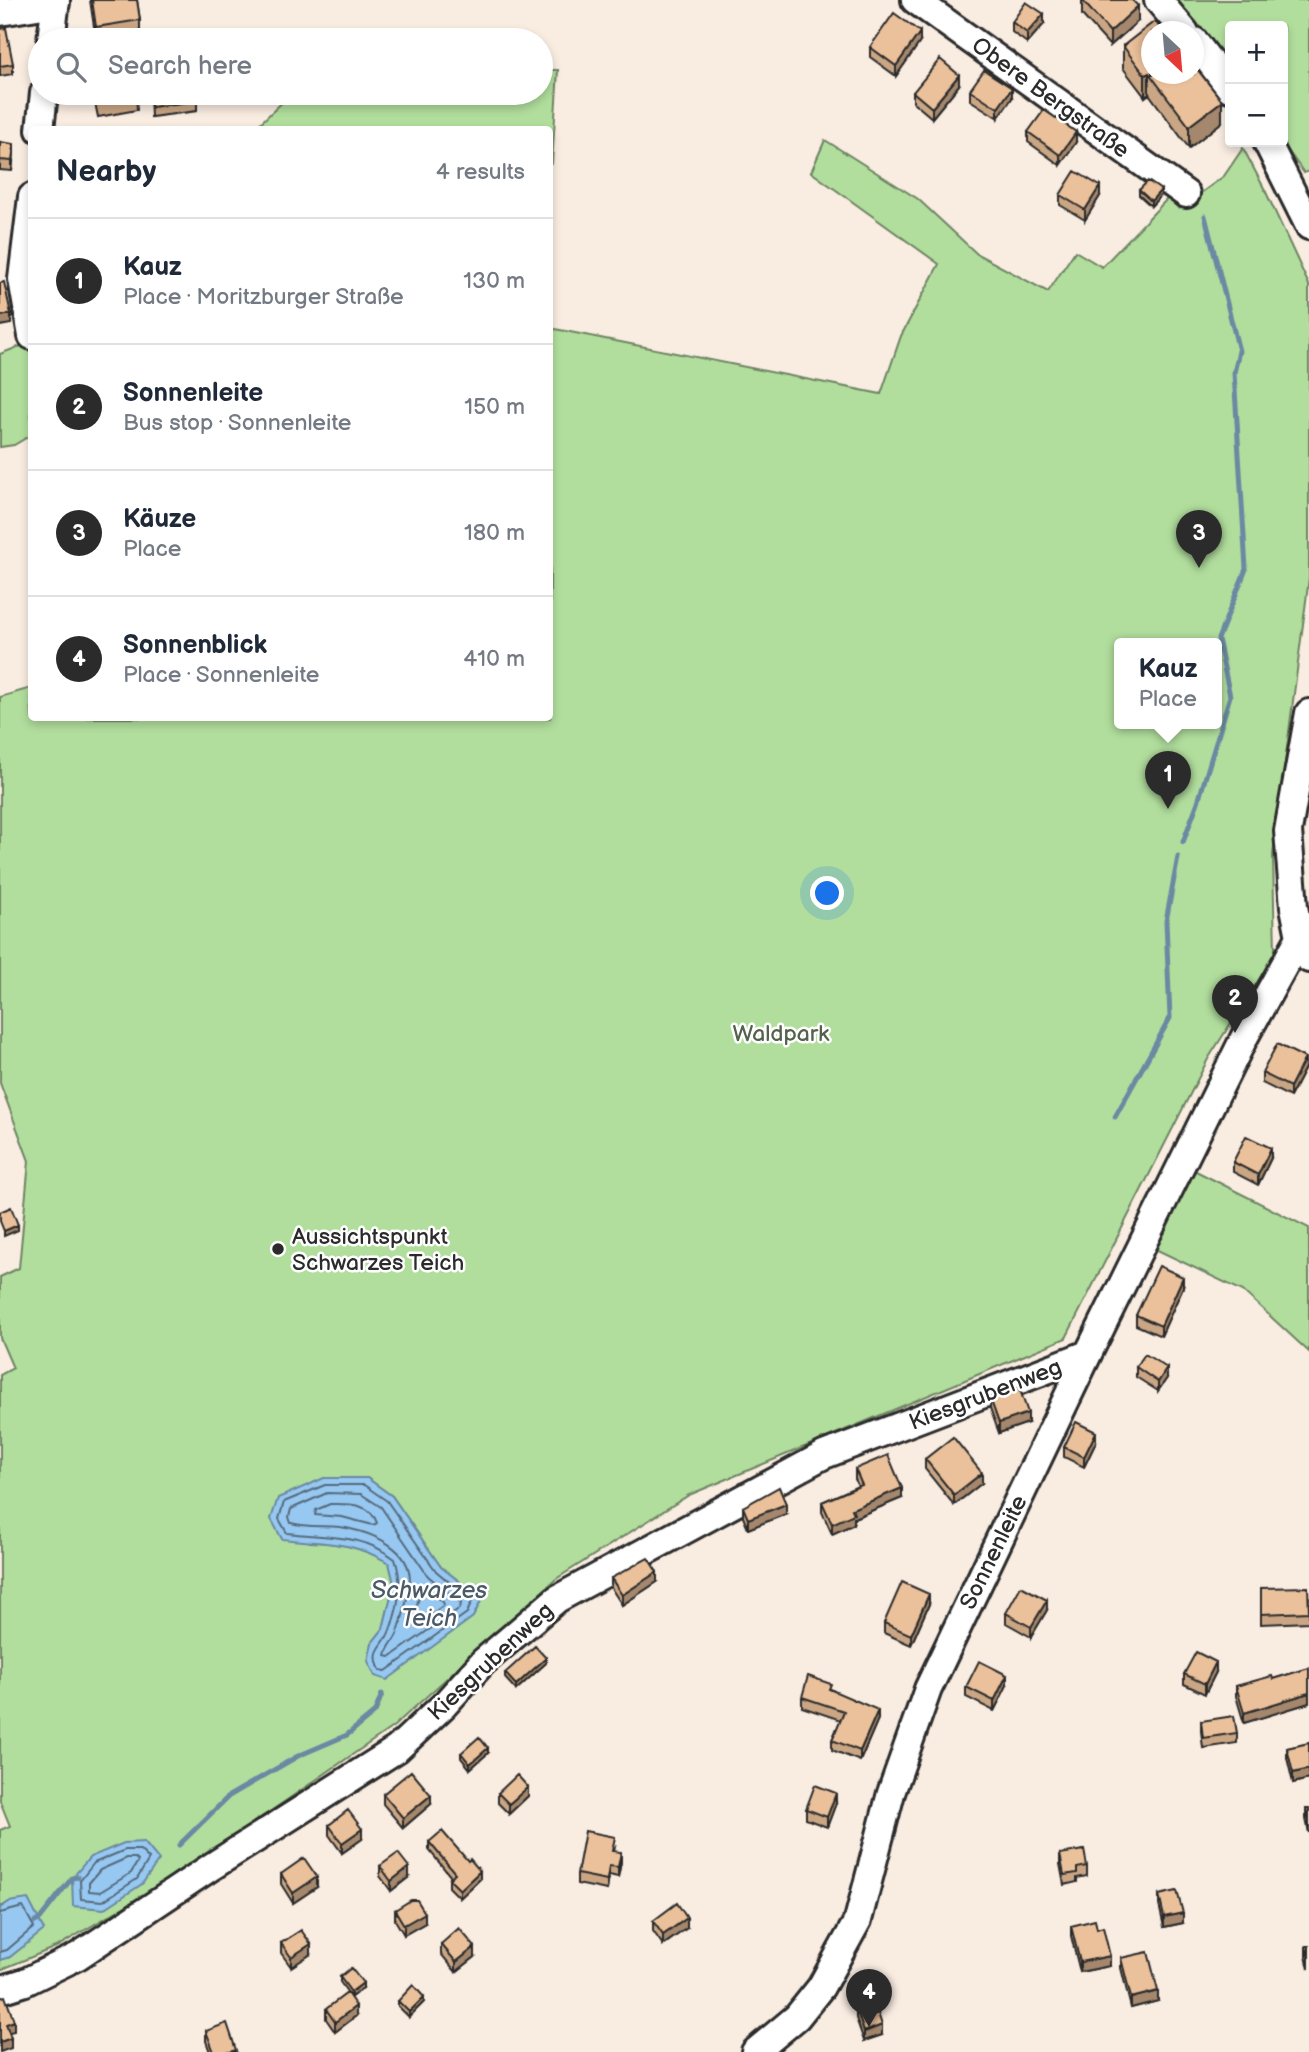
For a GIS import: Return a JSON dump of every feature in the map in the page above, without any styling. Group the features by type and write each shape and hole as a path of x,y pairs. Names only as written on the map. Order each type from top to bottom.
{"street":[{"name":"Obere Bergstraße","path":"915,0 1186,194"},
{"path":"1158,0 1176,21"},
{"path":"0,12 56,2 53,28"},
{"path":"1204,54 1227,84"},
{"path":"40,126 43,105"},
{"path":"1270,147 1309,226"},
{"path":"28,230 22,279 28,313"},
{"path":"1304,948 1294,907 1288,831 1309,713"},
{"name":"Sonnenleite","path":"755,2052 797,2017 821,1987 858,1920 891,1793 928,1689 1088,1354 1244,1038 1304,948"},
{"name":"Kiesgrubenweg","path":"0,1990 25,1982 78,1956 222,1860 397,1749 444,1705 483,1662 556,1599 824,1455 1088,1354"}],"green space":[{"path":"1173,0 1309,0 1309,171 1304,173 1286,147 1288,147 1288,21 1225,21 1225,63 1204,38 1204,21 1190,21"},
{"path":"553,70 558,70 553,148 553,126 257,126 279,105 553,105"},
{"name":"Waldpark","path":"825,140 918,199 977,254 1048,292 1075,251 1102,267 1168,198 1179,209 1224,176 1243,148 1309,285 1309,578 1273,855 1275,954 1208,1059 1066,1338 689,1495 556,1579 394,1726 184,1871 58,1946 0,1970 0,1960 10,1957 9,1902 0,1908 0,1830 10,1826 0,1801 0,1375 13,1368 0,1338 0,1277 19,1268 29,1161 0,1083 0,697 28,689 28,721 553,721 553,329 881,394 901,336 939,264 811,172","holes":["324,1478 367,1478 392,1496 441,1567 482,1599 372,1643 383,1629 394,1584 390,1563 351,1547 310,1542"]},
{"path":"28,343 28,437 14,445 0,447 0,354"},
{"path":"1186,1166 1309,1228 1309,1352 1243,1291 1149,1246"}],"water":[{"name":"Schwarzes Teich","path":"324,1478 367,1478 392,1496 441,1567 482,1599 473,1617 387,1680 375,1676 368,1661 372,1643 383,1629 394,1584 389,1563 349,1547 282,1539 271,1519 278,1498"},
{"path":"144,1842 159,1860 142,1884 104,1909 73,1906 72,1878 90,1857 124,1843"},
{"path":"28,1899 44,1930 10,1957 0,1960 0,1908 9,1902"}],"building":[{"path":"92,0 137,0 140,20 96,27"},
{"path":"1082,0 1132,0 1138,6 1110,32"},
{"path":"1026,2 1044,14 1027,33 1012,22"},
{"path":"894,13 920,32 896,66 870,47"},
{"path":"6,28 13,64 0,66 0,29"},
{"path":"1141,32 1141,70 1123,46"},
{"path":"940,59 959,75 932,108 913,92"},
{"path":"984,70 1012,88 998,108 970,90"},
{"path":"1204,78 1222,101 1189,126 1157,84 1204,84"},
{"path":"1044,110 1076,132 1060,155 1028,132"},
{"path":"0,142 14,144 12,161 0,160"},
{"path":"1075,171 1100,186 1085,210 1060,195"},
{"path":"1148,181 1161,190 1151,201 1139,190"},
{"path":"4,282 11,314 0,316 0,283"},
{"path":"1277,1044 1305,1058 1290,1087 1262,1073"},
{"path":"1246,1136 1271,1148 1258,1175 1233,1162"},
{"path":"11,1207 18,1225 4,1231 0,1212"},
{"path":"1159,1266 1183,1277 1161,1326 1136,1315"},
{"path":"1145,1354 1167,1368 1158,1382 1136,1367"},
{"path":"1019,1387 1028,1413 999,1423 990,1398"},
{"path":"1076,1422 1096,1432 1084,1457 1064,1447"},
{"path":"953,1437 982,1473 954,1495 925,1459"},
{"path":"888,1455 902,1488 852,1509 854,1514 832,1524 822,1502 862,1485 855,1469"},
{"path":"779,1487 786,1504 748,1519 743,1507"},
{"path":"648,1558 657,1572 622,1595 611,1578"},
{"path":"902,1582 929,1594 911,1635 884,1623"},
{"path":"1021,1586 1047,1600 1031,1627 1006,1613"},
{"path":"1308,1587 1309,1612 1261,1614 1261,1588"},
{"path":"535,1646 546,1658 516,1685 505,1673"},
{"path":"1196,1652 1216,1662 1205,1684 1184,1674"},
{"path":"979,1661 1007,1675 994,1701 966,1687"},
{"path":"1309,1668 1309,1693 1244,1713 1236,1686"},
{"path":"808,1676 831,1684 829,1689 878,1710 860,1751 832,1740 844,1711 802,1697"},
{"path":"1234,1716 1237,1733 1203,1738 1201,1721"},
{"path":"479,1737 488,1748 470,1764 461,1753"},
{"path":"1309,1743 1309,1769 1293,1773 1287,1748"},
{"path":"411,1771 431,1795 403,1818 383,1794"},
{"path":"517,1775 528,1787 509,1804 498,1793"},
{"path":"815,1785 836,1793 827,1817 806,1809"},
{"path":"348,1810 362,1829 342,1843 329,1825"},
{"path":"442,1831 480,1871 460,1890 449,1879 455,1873 429,1842"},
{"path":"585,1831 615,1837 612,1851 621,1852 618,1867 609,1866 607,1880 577,1874"},
{"path":"1084,1850 1087,1866 1077,1868 1077,1873 1064,1875 1060,1854"},
{"path":"398,1853 409,1867 391,1881 380,1866"},
{"path":"304,1858 317,1877 293,1893 281,1874"},
{"path":"1177,1891 1183,1913 1164,1917 1159,1895"},
{"path":"411,1900 417,1900 425,1913 404,1925 395,1910"},
{"path":"677,1903 687,1918 663,1935 653,1921"},
{"path":"1095,1920 1097,1929 1103,1927 1110,1956 1080,1962 1071,1926"},
{"path":"459,1928 475,1947 456,1962 441,1944"},
{"path":"301,1930 311,1944 291,1957 281,1943"},
{"path":"1148,1952 1158,1991 1131,1998 1121,1958"},
{"path":"351,1968 363,1983 351,1992 340,1977"},
{"path":"413,1985 424,1997 409,2012 398,2001"},
{"path":"347,1993 356,2006 335,2022 326,2009"},
{"path":"5,1996 14,2021 6,2024 11,2038 0,2042 0,1998"},
{"path":"874,2002 882,2025 864,2032 856,2008"},
{"path":"227,2023 236,2050 214,2052 206,2031"}],"waterway":[{"path":"1205,216 1239,351 1234,373 1246,569 1218,638"},
{"path":"1222,658 1230,696 1222,722"},
{"path":"1183,842 1220,729"},
{"path":"1115,1117 1170,1018 1166,921 1178,857"},
{"path":"179,1845 229,1796 298,1756 347,1735 375,1712 382,1694"},
{"path":"35,1922 72,1878 78,1877"}],"place":[{"name":"Käuze","path":"1199,568"},
{"name":"Kauz","path":"1168,809"},
{"name":"Sonnenleite","path":"1235,1033"},
{"name":"Aussichtspunkt Schwarzes Teich","path":"278,1249"},
{"name":"Sonnenblick","path":"869,2027"}]}
